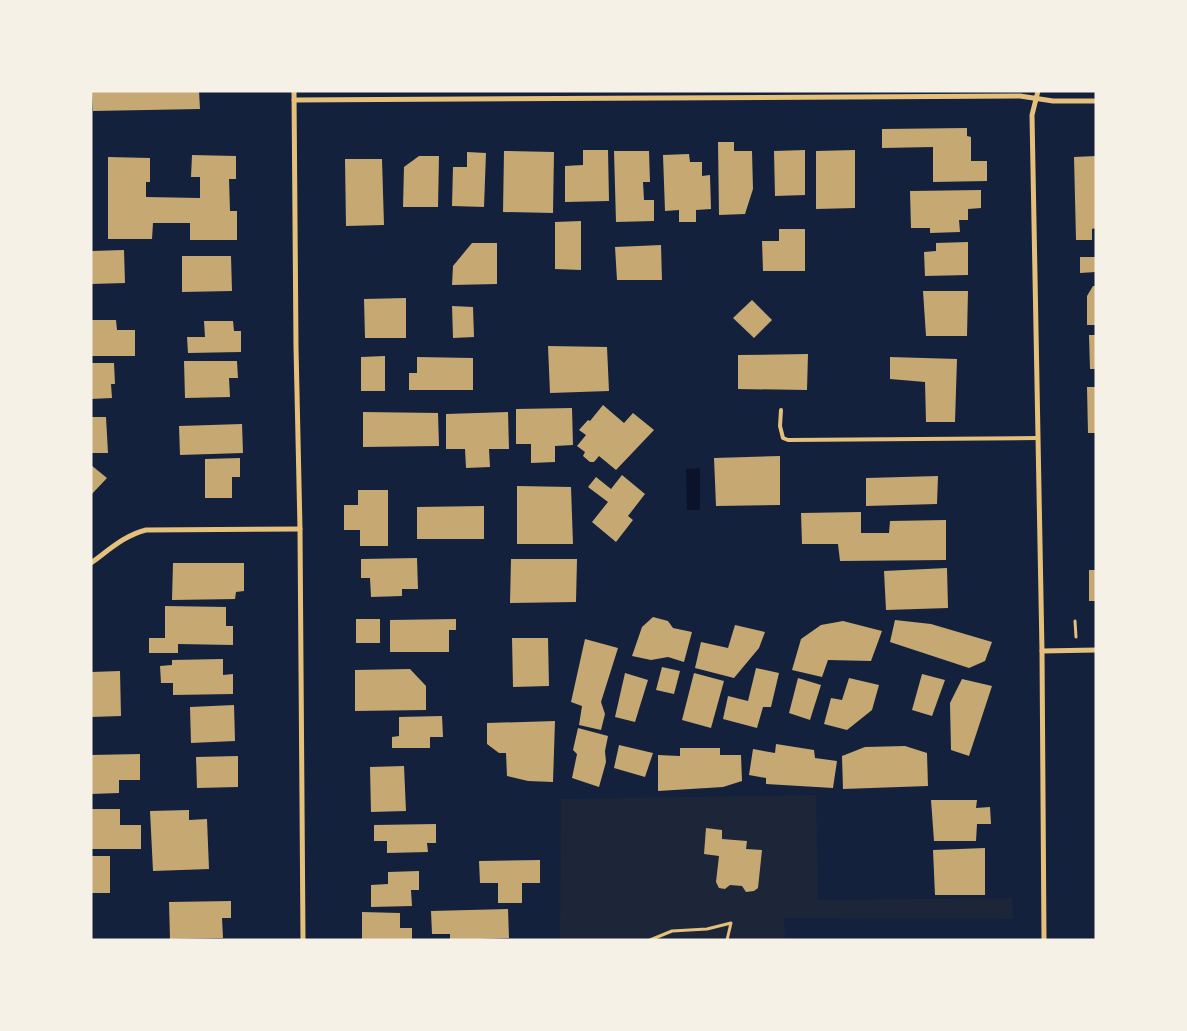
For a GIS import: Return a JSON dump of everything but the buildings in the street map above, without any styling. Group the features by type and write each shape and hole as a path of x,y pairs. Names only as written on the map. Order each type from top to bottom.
{"street":[{"path":"294,91 303,940"},
{"path":"1038,91 1032,115 1042,651 1044,940"},
{"path":"294,100 1020,96 1053,101 1096,101"},
{"path":"91,563 126,538 146,530 300,529"},
{"path":"1042,651 1096,650"}],"lane":[{"path":"781,410 780,426 783,438 788,440 1038,438"}],"path":[{"path":"1075,621 1076,637"},
{"path":"650,940 672,931 707,929 731,923 727,940"}],"shaded area":[{"path":"700,468 700,510 687,510 686,469"},
{"path":"816,795 818,900 1012,898 1013,919 784,918 785,940 560,940 561,799"}]}
